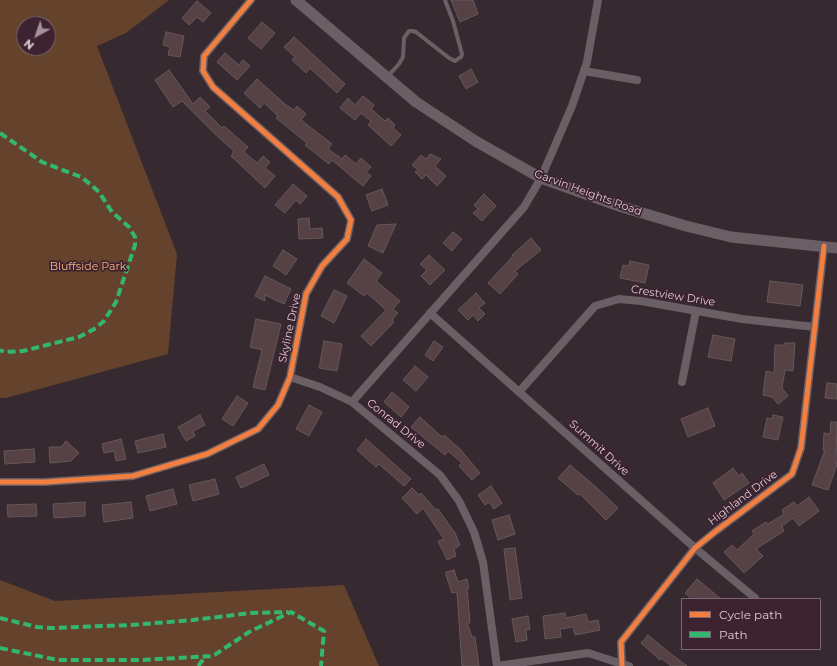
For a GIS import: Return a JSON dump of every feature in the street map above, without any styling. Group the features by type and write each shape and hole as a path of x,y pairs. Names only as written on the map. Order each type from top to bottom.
{"main road":[{"name":"Garvin Heights Road","path":"296,0 416,102 477,142 541,178 619,206 686,226 731,237 837,248"}],"street":[{"name":"Skyline Drive","path":"0,482 45,482 133,476 206,454 258,430 278,405 290,377 306,294 322,266 347,239 351,220 338,197 213,87 203,71 204,56 251,0"},
{"name":"Conrad Drive","path":"497,666 483,562 474,532 459,501 440,475 352,402 524,207 541,178 572,106 587,62 598,0"},
{"path":"584,71 637,80"},
{"name":"Highland Drive","path":"624,665 621,642 695,548 792,474 801,448 824,246"},
{"name":"Crestview Drive","path":"519,392 595,306 619,299 641,301 742,319 815,327"},
{"path":"682,382 696,311"},
{"name":"Summit Drive","path":"430,313 695,548 755,598"},
{"path":"290,377 320,387 352,402"},
{"path":"497,666 588,653 624,665"}],"lane":[{"path":"387,77 401,60 404,52 404,38 409,31 416,32 449,58 455,61 461,57 462,54 453,21 445,0"}],"green space":[{"name":"Bluffside Park","path":"0,0 169,0 126,33 97,46 177,254 168,354 6,398 0,398"},
{"path":"0,580 55,601 344,585 379,666 0,666"}],"building":[{"path":"451,0 473,0 478,14 460,22"},
{"path":"197,1 211,13 203,22 197,17 189,25 182,18"},
{"path":"262,22 275,33 261,49 248,38"},
{"path":"166,32 184,36 180,57 168,55 170,47 163,45"},
{"path":"294,37 345,84 337,93 310,68 306,73 292,60 295,57 284,47"},
{"path":"225,53 239,65 243,60 250,66 237,80 217,62"},
{"path":"471,69 478,82 466,89 459,76"},
{"path":"169,70 193,104 200,97 210,107 205,111 222,128 224,126 248,147 244,152 257,163 263,156 270,162 265,168 275,176 265,188 231,156 234,151 182,101 173,107 155,80"},
{"path":"257,79 286,105 294,110 297,106 306,114 301,120 332,144 328,149 342,159 345,155 356,164 361,158 371,167 366,172 371,176 363,186 332,160 329,164 305,145 307,143 276,118 278,116 264,103 260,108 244,93"},
{"path":"363,96 374,105 371,109 385,121 388,118 395,125 393,128 401,135 391,146 368,125 371,121 361,113 355,120 340,108 348,98 355,105"},
{"path":"430,154 441,159 435,166 446,176 437,186 426,175 422,179 415,172 418,170 412,165 421,155 426,159"},
{"path":"293,184 307,196 300,204 296,200 285,213 275,205"},
{"path":"382,189 388,205 372,211 366,195"},
{"path":"484,194 496,206 482,221 473,213 478,209 474,205"},
{"path":"309,218 310,229 322,228 323,238 299,239 298,219"},
{"path":"396,224 383,253 368,246 377,225"},
{"path":"453,232 462,239 452,251 443,243"},
{"path":"531,238 541,250 515,271 518,274 500,294 488,283 513,256 512,255"},
{"path":"283,250 297,259 286,275 273,266"},
{"path":"429,255 445,270 430,285 421,276 427,270 420,264"},
{"path":"364,259 382,273 376,281 400,301 393,309 398,313 392,320 394,322 371,346 361,336 386,310 367,293 364,296 347,283"},
{"path":"630,261 649,265 645,283 620,278 623,265 629,266"},
{"path":"265,276 291,289 284,304 265,295 265,301 255,296"},
{"path":"770,281 803,285 800,306 767,302"},
{"path":"334,290 347,296 334,323 321,316"},
{"path":"476,293 485,303 479,308 485,314 478,321 473,315 468,320 458,310"},
{"path":"256,319 281,324 265,390 253,387 262,350 250,347"},
{"path":"713,335 735,339 731,361 708,357"},
{"path":"324,341 342,344 337,371 319,368"},
{"path":"434,341 443,347 433,361 425,355"},
{"path":"785,343 795,343 793,371 785,370 782,388 788,396 778,404 772,397 763,395 766,371 774,373 775,345 785,345"},
{"path":"415,366 428,377 416,391 403,380"},
{"path":"827,383 837,384 837,399 825,398"},
{"path":"392,392 409,407 401,417 384,402"},
{"path":"237,396 248,403 233,426 222,419"},
{"path":"309,405 322,412 309,436 296,429"},
{"path":"708,408 715,426 688,437 681,419"},
{"path":"200,415 205,425 193,431 195,436 186,441 178,427"},
{"path":"773,415 783,417 778,440 763,437 767,418 772,419"},
{"path":"420,417 442,437 444,435 460,449 480,473 472,480 459,466 462,463 448,451 445,455 411,427"},
{"path":"831,422 837,422 837,464 828,490 812,485 825,450 823,450 824,433 830,434"},
{"path":"163,434 166,447 138,453 135,441"},
{"path":"121,439 126,459 116,461 114,451 104,453 102,444"},
{"path":"366,439 411,479 404,486 379,464 376,467 357,450"},
{"path":"66,441 79,453 71,461 50,463 49,447 61,447"},
{"path":"34,449 35,462 5,464 4,451"},
{"path":"264,464 269,475 241,488 236,477"},
{"path":"570,465 618,508 606,520 580,494 578,495 558,478"},
{"path":"733,468 739,476 742,473 749,483 724,500 713,483"},
{"path":"215,479 219,494 193,501 189,485"},
{"path":"491,486 502,503 494,509 489,502 485,505 478,495"},
{"path":"412,488 419,495 421,493 436,510 438,509 455,533 460,545 454,549 456,556 447,560 438,541 444,539 423,508 417,514 402,498"},
{"path":"173,489 177,504 150,511 146,496"},
{"path":"809,497 819,511 799,526 793,518 782,526 784,531 756,549 763,556 744,573 724,552 732,545 737,550 754,534 752,531 766,522 768,524 784,514 782,510 794,502 797,506"},
{"path":"85,502 85,516 54,518 53,504"},
{"path":"131,502 133,518 104,522 102,505"},
{"path":"36,504 37,516 8,517 7,505"},
{"path":"509,515 515,534 498,540 492,520"},
{"path":"515,548 522,598 510,600 504,549"},
{"path":"454,570 458,582 467,579 469,588 467,588 470,623 467,623 472,637 475,637 479,666 462,666 457,592 452,593 446,575 446,572"},
{"path":"697,579 720,598 691,598 685,593"},
{"path":"565,613 566,618 586,614 588,622 598,620 600,630 575,635 573,627 560,629 561,637 545,639 543,616"},
{"path":"528,616 530,629 526,630 527,640 516,642 512,619"},
{"path":"648,635 687,666 671,666 661,658 660,660 641,643"}],"marked path":[{"path":"0,133 42,162 81,177 99,192 112,212 129,227 135,237 135,245 116,302 104,321 96,328 79,337 23,351 4,352 0,350"},
{"path":"0,618 37,627 52,628 131,625 251,613 288,612"},
{"path":"0,648 58,660 142,660 213,656 249,632 291,612 324,631 321,666"},
{"path":"198,666 206,656"}],"cycle path":[{"path":"0,482 45,482 133,476 207,454 258,429 278,405 290,377 306,294 322,266 347,239 351,220 338,197 213,87 203,71 204,56 251,0"},
{"path":"622,666 621,642 695,548 792,474 801,448 824,246"}]}
